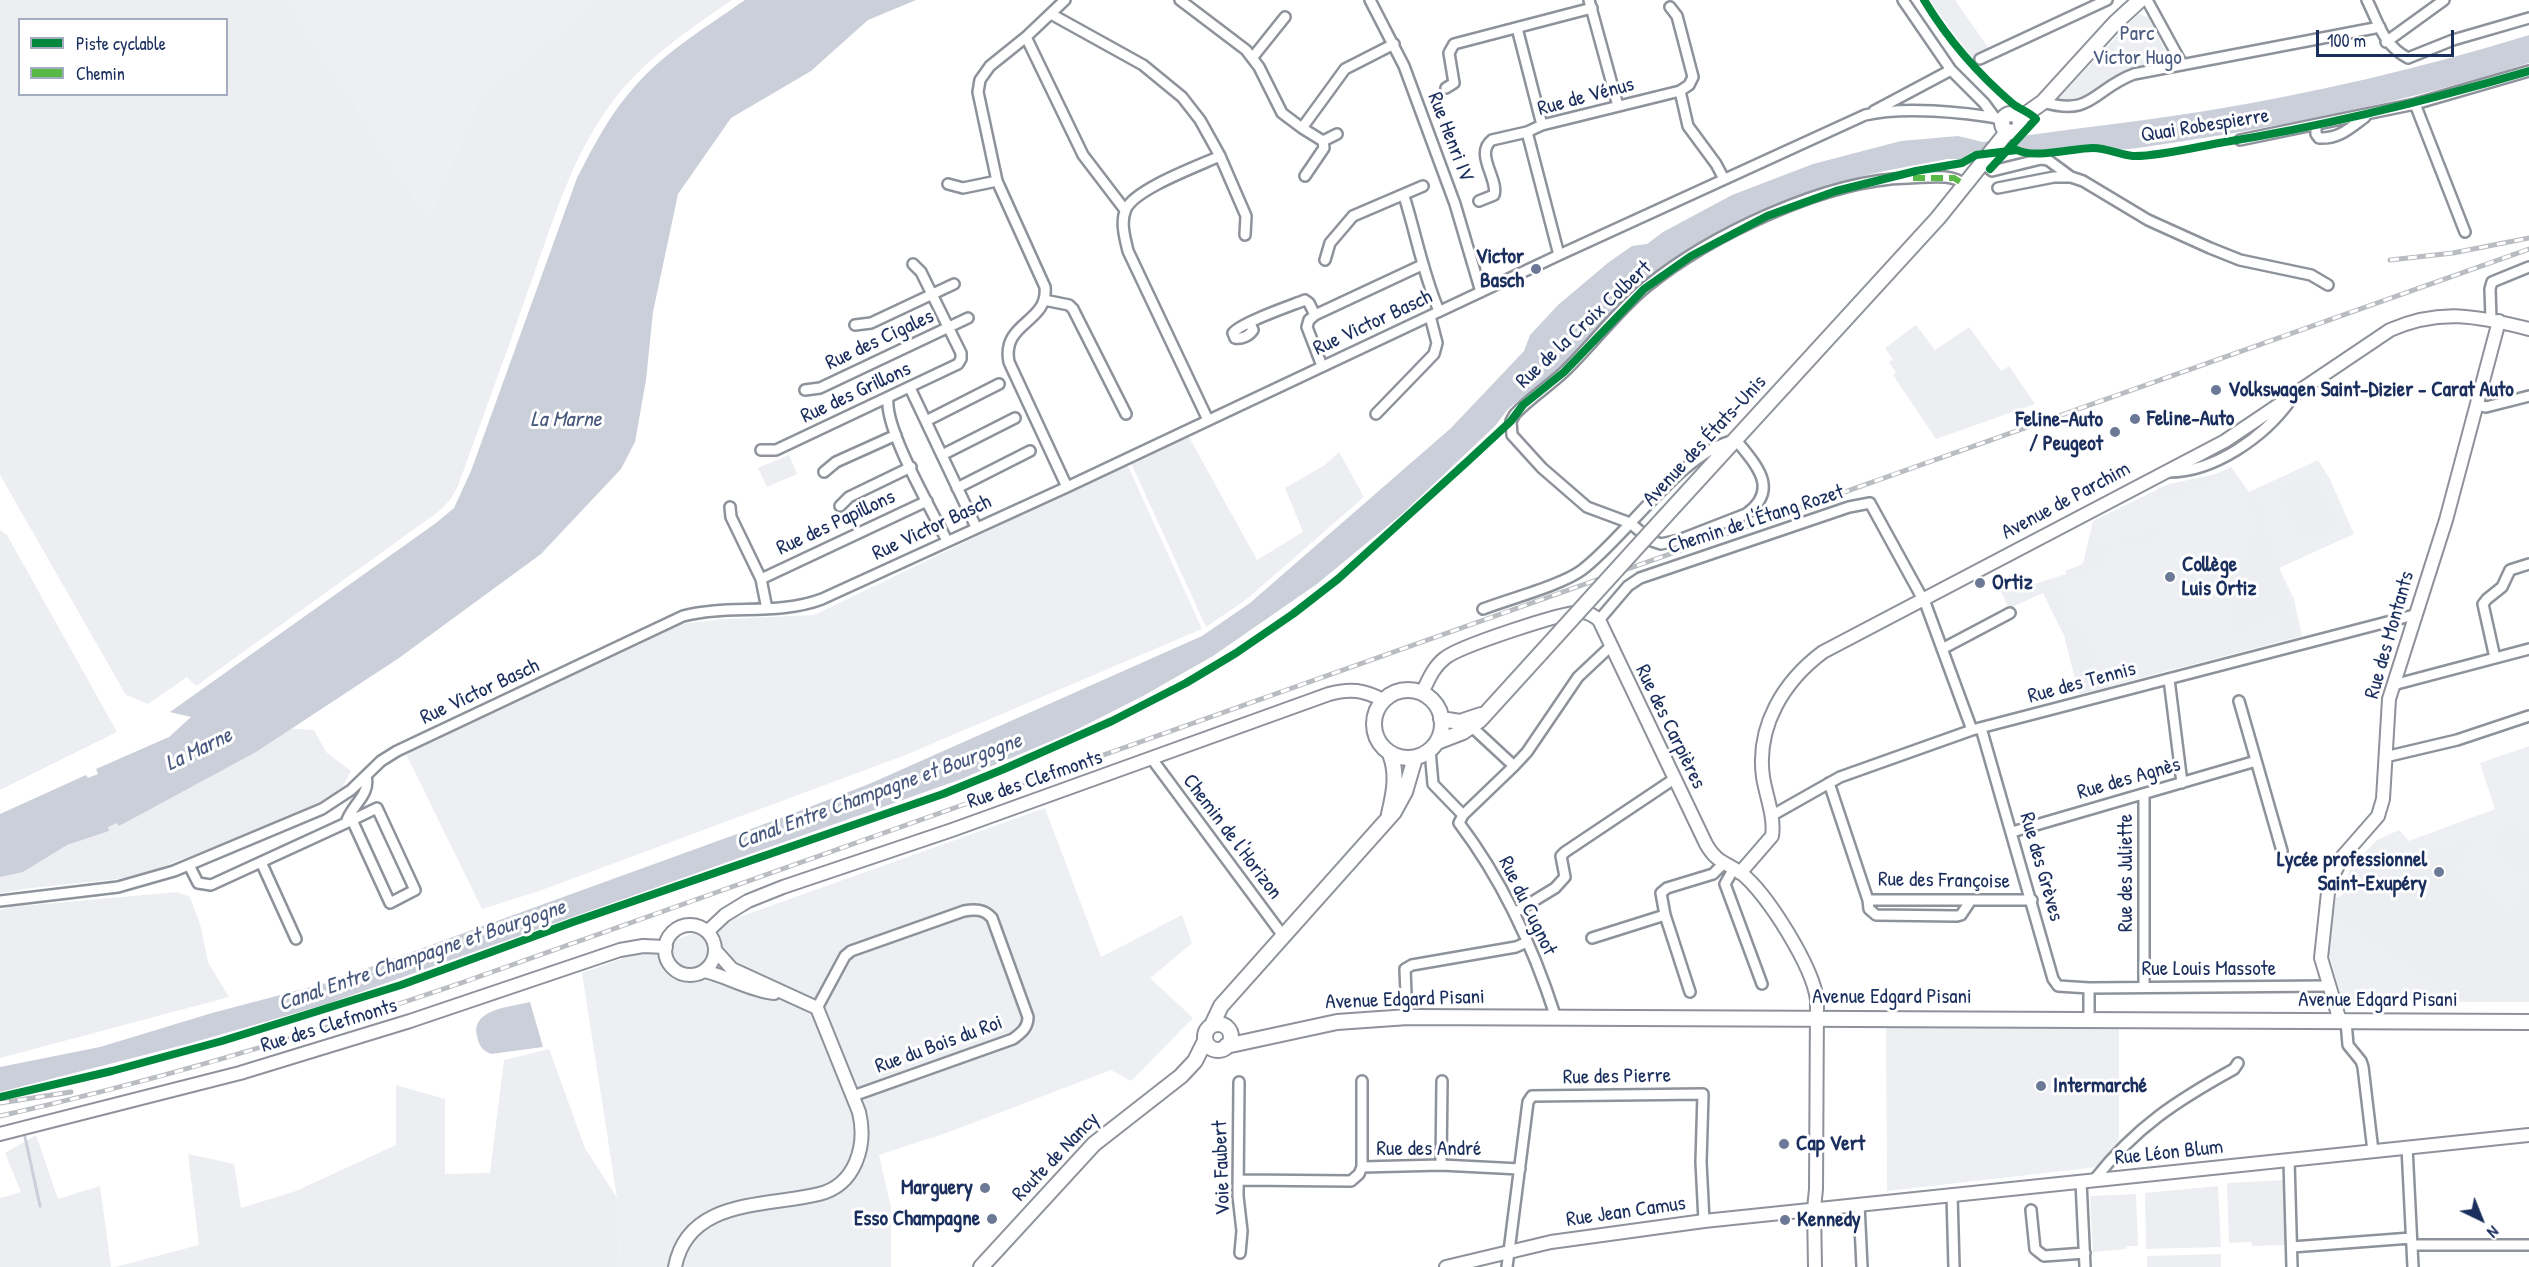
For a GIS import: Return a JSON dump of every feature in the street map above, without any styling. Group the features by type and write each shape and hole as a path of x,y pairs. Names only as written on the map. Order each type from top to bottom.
{"main road":[{"path":"2003,126 2007,115 2012,114 2019,119 2043,102 2115,23 2140,0"},
{"name":"Avenue des États-Unis","path":"1434,746 1472,727 1488,712 1953,199 1983,163 2003,126"},
{"path":"1387,822 1395,782 1393,762 1390,754 1378,741 1373,724 1375,716 1383,700 1398,692 1406,690 1422,693 1435,704 1441,718 1442,727 1434,746 1415,758 1403,758 1390,754"},
{"name":"Avenue des États-Unis","path":"1441,718 1460,722 1488,712"},
{"name":"Route de Nancy","path":"981,1267 1094,1144 1124,1118 1170,1087 1219,1037 1228,998 1387,822 1405,792 1415,758"},
{"name":"Avenue Edgard Pisani","path":"1219,1037 1256,1040 1337,1022 1407,1017 2529,1022"}],"street":[{"path":"1065,0 1026,37 990,66 984,72 978,86 997,181 1043,279 1046,293 1038,313 1012,336 1007,355 1014,375 1067,487"},
{"path":"1180,0 1252,57 1282,113 1323,141"},
{"name":"Rue Henri IV","path":"1370,0 1394,44 1455,204 1481,292"},
{"path":"1902,0 1951,70 1984,102 2003,126"},
{"path":"1980,59 2107,0"},
{"path":"2147,0 2181,64"},
{"path":"2367,0 2386,42 2408,58 2452,40 2529,18"},
{"path":"2386,42 2444,0"},
{"path":"1446,88 1454,83 1449,53 1454,44 1517,28 1591,4 1618,106"},
{"path":"1670,7 1677,16 1693,77 1689,85 1680,91 1688,126 1716,164 1724,179"},
{"path":"1051,14 1128,56 1170,85 1200,120 1220,156 1246,216 1245,235"},
{"path":"1252,57 1285,17"},
{"path":"2043,102 2060,108 2078,106 2120,79 2134,74 2380,27"},
{"path":"1517,28 1542,125"},
{"path":"1026,37 1083,155 1125,210"},
{"path":"1302,128 1345,69 1394,44"},
{"name":"Rue Victor Basch","path":"0,901 136,883 189,865 322,809 351,790 381,761 397,751 670,621 703,612 810,604 1067,487 1559,255 1865,115 1951,70"},
{"name":"Quai Robespierre","path":"2240,140 2415,104 2529,71"},
{"name":"Rue de Vénus","path":"1559,255 1527,132 1542,125 1680,91"},
{"path":"2415,104 2465,232"},
{"name":"Rue Victor Basch","path":"1865,115 1910,110 2003,126"},
{"path":"2316,125 2315,129 2319,138 2334,137 2341,135 2368,114"},
{"path":"1479,201 1494,195 1495,191 1485,148 1492,140 1527,132"},
{"path":"1323,141 1337,134"},
{"path":"1305,176 1324,148 1323,141"},
{"path":"1208,420 1128,251 1124,234 1125,210 1143,192 1220,156"},
{"path":"1983,163 1992,171 2041,159 2048,160 2071,177"},
{"path":"1998,188 2054,177 2071,177 2084,181 2148,220 2210,248 2240,260 2311,275 2328,285"},
{"name":"Rue de la Croix Colbert","path":"1630,523 1587,507 1572,496 1512,435 1511,420 1523,405 1564,372 1644,289 1682,261 1728,235 1799,203 1884,179 1954,178 1965,185"},
{"path":"948,184 963,188 997,181"},
{"path":"1324,260 1330,243 1353,216 1423,186"},
{"path":"1404,196 1418,241 1422,265 1439,311"},
{"path":"913,264 921,272 948,328"},
{"path":"1322,366 1307,327 1309,320 1315,315 1422,265"},
{"name":"Rue des Montants","path":"2343,1021 2323,967 2321,949 2329,883 2336,865 2378,816 2383,799 2387,712 2414,615 2446,520 2476,405 2495,320 2490,289 2492,282 2529,267"},
{"path":"855,325 871,323 954,284"},
{"path":"1044,300 1069,305 1073,309 1126,414"},
{"path":"1250,323 1305,300 1315,315"},
{"name":"Avenue de Parchim","path":"1732,869 1769,842 1773,829 1763,775 1763,751 1771,717 1786,686 1823,652 2225,441 2378,337 2402,324 2444,315 2474,316 2529,329"},
{"path":"1376,414 1434,354 1437,343 1430,316"},
{"name":"Rue des Cigales","path":"805,390 820,388 968,318"},
{"name":"Rue des Grillons","path":"761,450 776,450 958,364 961,359 948,328"},
{"path":"926,421 999,384"},
{"path":"909,388 976,527"},
{"path":"2476,405 2486,407 2529,396"},
{"path":"888,398 887,408 896,435 947,541"},
{"path":"942,455 1015,418"},
{"path":"824,472 836,462 896,435"},
{"path":"1484,609 1577,574 1675,478 1720,443 1736,440 1763,478 1761,499 1755,508 1746,514 1668,543 1652,541 1630,523"},
{"path":"957,488 1030,451"},
{"path":"840,506 849,497 911,467"},
{"name":"Rue des Papillons","path":"761,579 927,501"},
{"name":"Chemin de l'Étang Rozet","path":"1599,620 1624,591 1640,579 1850,507 1870,503 1923,600"},
{"path":"730,507 732,517 761,579 767,609"},
{"path":"2495,658 2483,604 2502,587 2510,570 2529,564"},
{"name":"Rue des Grèves","path":"1923,600 1977,729 2012,832 2055,983 2063,987 2089,988"},
{"path":"1422,693 1430,674 1445,658 1477,644 1562,615 1584,612 1599,620"},
{"path":"1942,649 2010,613"},
{"name":"Rue des Tennis","path":"1771,816 1840,777 1977,729 2414,615"},
{"name":"Rue des Carpières","path":"1599,620 1708,848 1732,869 1785,927 1801,956 1816,993 1815,1267"},
{"path":"1463,815 1515,766 1578,677 1612,645"},
{"path":"2393,685 2529,649"},
{"path":"2169,679 2182,783"},
{"name":"Rue des Clefmonts","path":"707,932 725,915 748,901 783,887 1347,689 1362,691 1383,700"},
{"path":"2239,701 2282,851"},
{"path":"2385,758 2457,740 2529,716"},
{"path":"1472,727 1515,766"},
{"name":"Rue du Cugnot","path":"1434,746 1433,784 1463,815 1460,823 1487,863 1514,913 1556,1018"},
{"name":"Chemin de l'Horizon","path":"1152,759 1284,937"},
{"name":"Rue des Agnès","path":"2012,832 2256,761"},
{"path":"189,865 198,883 205,886 211,885 261,862 349,821 377,808 415,891 390,903 349,821 351,810 366,792 366,776"},
{"path":"1514,913 1555,888 1565,877 1561,856 1565,852 1674,778"},
{"name":"Rue des Françoise","path":"1829,783 1868,900 2032,900"},
{"name":"Rue des Juliette","path":"2144,794 2144,987"},
{"path":"261,862 296,939"},
{"path":"1690,992 1665,915 1661,893 1667,888 1732,869"},
{"path":"1732,869 1725,884 1762,984"},
{"path":"1868,900 1869,909 1876,915 1957,916 1961,915 1971,900"},
{"name":"Rue du Bois du Roi","path":"817,1008 845,956 851,951 964,911 980,910 987,912 992,918 1028,1017 1022,1032 1013,1039 947,1064 853,1096"},
{"path":"1592,938 1665,915"},
{"path":"704,971 711,963 715,950 714,941 707,932 696,926 682,927 671,934 666,947 668,960 678,972 689,975 704,971 723,975 766,992 782,993"},
{"path":"1407,1017 1405,969 1412,965 1516,947 1527,942"},
{"name":"Rue des Clefmonts","path":"0,1134 240,1073 410,1021 620,950 643,946 666,947"},
{"path":"678,1266 680,1248 691,1232 712,1216 747,1205 821,1194 843,1179 856,1162 862,1146 863,1125 817,1008 782,993 763,981 732,969 715,950"},
{"name":"Rue Louis Massote","path":"2089,988 2329,986"},
{"path":"2089,988 2089,1019"},
{"path":"2343,1021 2348,1045 2363,1067 2373,1151"},
{"path":"2094,1180 2118,1152 2154,1118 2187,1095 2234,1068 2238,1063"},
{"path":"1362,1081 1362,1167"},
{"path":"1441,1165 1442,1081"},
{"name":"Voie Faubert","path":"1239,1082 1239,1180 1242,1231 1240,1253"},
{"name":"Rue des Pierre","path":"1520,1169 1528,1102 1532,1096 1702,1094 1701,1162 1704,1221"},
{"name":"Rue Léon Blum","path":"1814,1209 2529,1135"},
{"path":"2407,1148 2414,1267"},
{"path":"2289,1160 2292,1267"},
{"name":"Rue des André","path":"1239,1180 1352,1181 1362,1167 1441,1165 1520,1169"},
{"path":"1507,1267 1520,1169"},
{"path":"2081,1181 2085,1267"},
{"path":"1952,1194 1954,1267"},
{"path":"1859,1204 1862,1267"},
{"name":"Rue Jean Camus","path":"1446,1267 1509,1250 1551,1242 1814,1209"},
{"path":"2031,1210 2035,1249 2044,1256 2085,1253"},
{"path":"2292,1247 2411,1242 2529,1245"}],"shaded area":[{"path":"288,0 596,0 480,95 428,218"},
{"name":"Collège Luis Ortiz","path":"2318,460 2330,479 2354,534 2279,568 2294,599 2302,636 2079,694 2064,635 2043,593 2009,608 1995,579 2010,592 2066,574 2065,571 2083,564 2093,521 2169,484 2217,474 2231,467 2249,492"},
{"path":"1127,464 1202,629 903,756 539,891 482,909 406,754 681,624 723,619 814,615"},
{"name":"Lycée professionnel Saint-Exupéry","path":"2529,746 2529,1001 2343,1002 2327,947 2329,915 2336,897 2342,896 2350,869 2377,840 2399,830 2409,841 2495,809 2480,763"},
{"path":"1045,808 1101,957 1182,915 1192,943 1150,978 1193,1018 1131,1081 1111,1070 949,1132 879,1155 891,1207 891,1267 619,1267 617,1198 582,973"},
{"path":"1886,1024 2119,1028 2119,1141 2098,1167 1887,1191"}],"green space":[{"path":"0,0 288,0 428,218 480,95 596,0 732,0 686,32 642,68 617,96 588,139 556,211 458,486 450,500 438,512 196,686 187,677 148,704 126,695 0,475"},
{"path":"1929,0 1955,0 1990,50 1973,59"},
{"name":"Parc Victor Hugo","path":"2138,14 2148,17 2165,50 2163,59 2117,76 2079,101 2056,101"},
{"path":"1916,325 1935,350 1969,327 2001,371 2009,366 2035,404 1936,439 1893,375 1896,373 1889,362 1893,360 1885,348"},
{"path":"1189,437 1257,560 1303,532 1285,488 1325,465 1339,452 1364,497 1247,599 1206,627 1130,461"},
{"path":"789,455 797,474 767,487 758,468"},
{"path":"2231,467 2238,477 2161,502 2158,501 2157,489 2213,475"},
{"path":"2316,472 2338,527 2301,544 2277,488"},
{"path":"2258,495 2298,637 2283,641 2275,617 2247,628 2248,632 2233,629 2222,572 2228,571 2225,565 2241,563 2254,525 2247,498"},
{"path":"2160,524 2164,536 2138,547 2135,540 2102,552 2106,565 2080,575 2065,571 2083,564 2089,539 2093,540 2098,548"},
{"path":"0,530 7,535 117,732 0,790"},
{"path":"2054,578 2067,602 2066,620 2073,627 2082,624 2099,667 2106,665 2109,687 2079,694 2064,635 2043,593 2009,608 1995,579 2010,592"},
{"path":"282,728 314,730 326,752 351,771 342,788 311,808 137,877 0,893 0,864"},
{"name":"Lycée professionnel Saint-Exupéry","path":"2507,826 2529,828 2529,1002 2462,1002 2329,915 2331,900 2342,896 2350,869 2377,840 2391,842 2412,855 2427,853 2463,840 2478,841 2457,866 2510,911 2522,896 2518,893 2525,885 2525,875 2498,857 2496,847 2498,831"},
{"path":"177,892 190,897 200,924 208,962 229,997 0,1058 0,910 11,907"},
{"path":"549,1049 585,1148 617,1198 619,1267 115,1267 199,1245 188,1154 234,1164 241,1208 296,1191 396,1145 396,1085 445,1099 445,1174 490,1173 504,1060"},
{"path":"36,1135 58,1199 100,1186 111,1267 0,1267 0,1198 21,1192 5,1153"},
{"path":"2284,1180 2286,1245 2252,1246 2251,1242 2229,1243 2227,1183"},
{"path":"2218,1186 2221,1247 2146,1249 2145,1193"},
{"path":"2136,1194 2138,1246 2093,1252 2090,1196"},
{"path":"2221,1254 2221,1267 2147,1267 2147,1256"}],"water":[{"name":"La Marne","path":"745,0 916,0 868,20 811,71 731,118 678,194 653,312 646,380 635,442 621,469 541,554 399,658 256,752 119,826 117,823 108,827 109,831 67,845 23,872 0,877 0,814 86,775 88,778 98,774 96,769 169,737 191,717 170,712 454,508 471,471 577,178 597,141 627,95 660,61"},
{"name":"Canal Entre Champagne et Bourgogne","path":"2529,35 2529,63 2384,103 2286,124 2138,148 2119,150 2094,145 2024,151 2020,147 1972,152 1961,159 1947,159 1861,177 1786,202 1707,241 1652,277 1550,378 1508,409 1495,426 1402,514 1317,584 1213,656 1143,696 1070,733 959,780 327,1004 191,1043 0,1092 0,1067 100,1047 212,1013 326,983 869,784 1202,636 1250,603 1451,428 1524,351 1530,335 1558,305 1609,262 1632,246 1647,244 1663,232 1732,195 1813,164 1901,141 1958,136 1983,142 2205,111 2368,79"},
{"path":"530,1002 543,1047 491,1054 483,1049 477,1036 480,1020 494,1011"}],"waterway":[{"path":"25,1137 40,1206"}],"railway":[{"path":"2390,260 2453,253 2529,238"},
{"path":"0,1116 116,1088 232,1056 461,983 2529,249"},
{"path":"0,1103 71,1092"}],"marked path":[{"path":"1913,178 1954,178 1965,185"}],"cycle path":[{"path":"1924,0 1953,42 1976,68 2000,93 2036,119 1990,169"},
{"path":"0,1097 112,1071 222,1041 401,985 573,922 943,794 1112,721 1186,683 1236,653 1293,614 1338,579 1469,460 1511,421 1523,405 1564,372 1644,289 1691,256 1767,216 1836,191 1916,171 1962,163 1976,155 2017,150 2043,153 2093,148 2133,156 2164,153 2337,121 2452,93 2529,71"}],"place":[{"name":"Victor Basch","path":"1536,269"},
{"name":"Volkswagen Saint-Dizier - Carat Auto","path":"2216,390"},
{"name":"Feline-Auto","path":"2135,419"},
{"name":"Feline-Auto / Peugeot","path":"2115,432"},
{"name":"Collège Luis Ortiz","path":"2170,577"},
{"name":"Ortiz","path":"1980,583"},
{"name":"Lycée professionnel Saint-Exupéry","path":"2439,872"},
{"name":"Intermarché","path":"2041,1086"},
{"name":"Cap Vert","path":"1784,1144"},
{"name":"Marguery","path":"985,1188"},
{"name":"Esso Champagne","path":"992,1219"},
{"name":"Kennedy","path":"1785,1220"}]}
